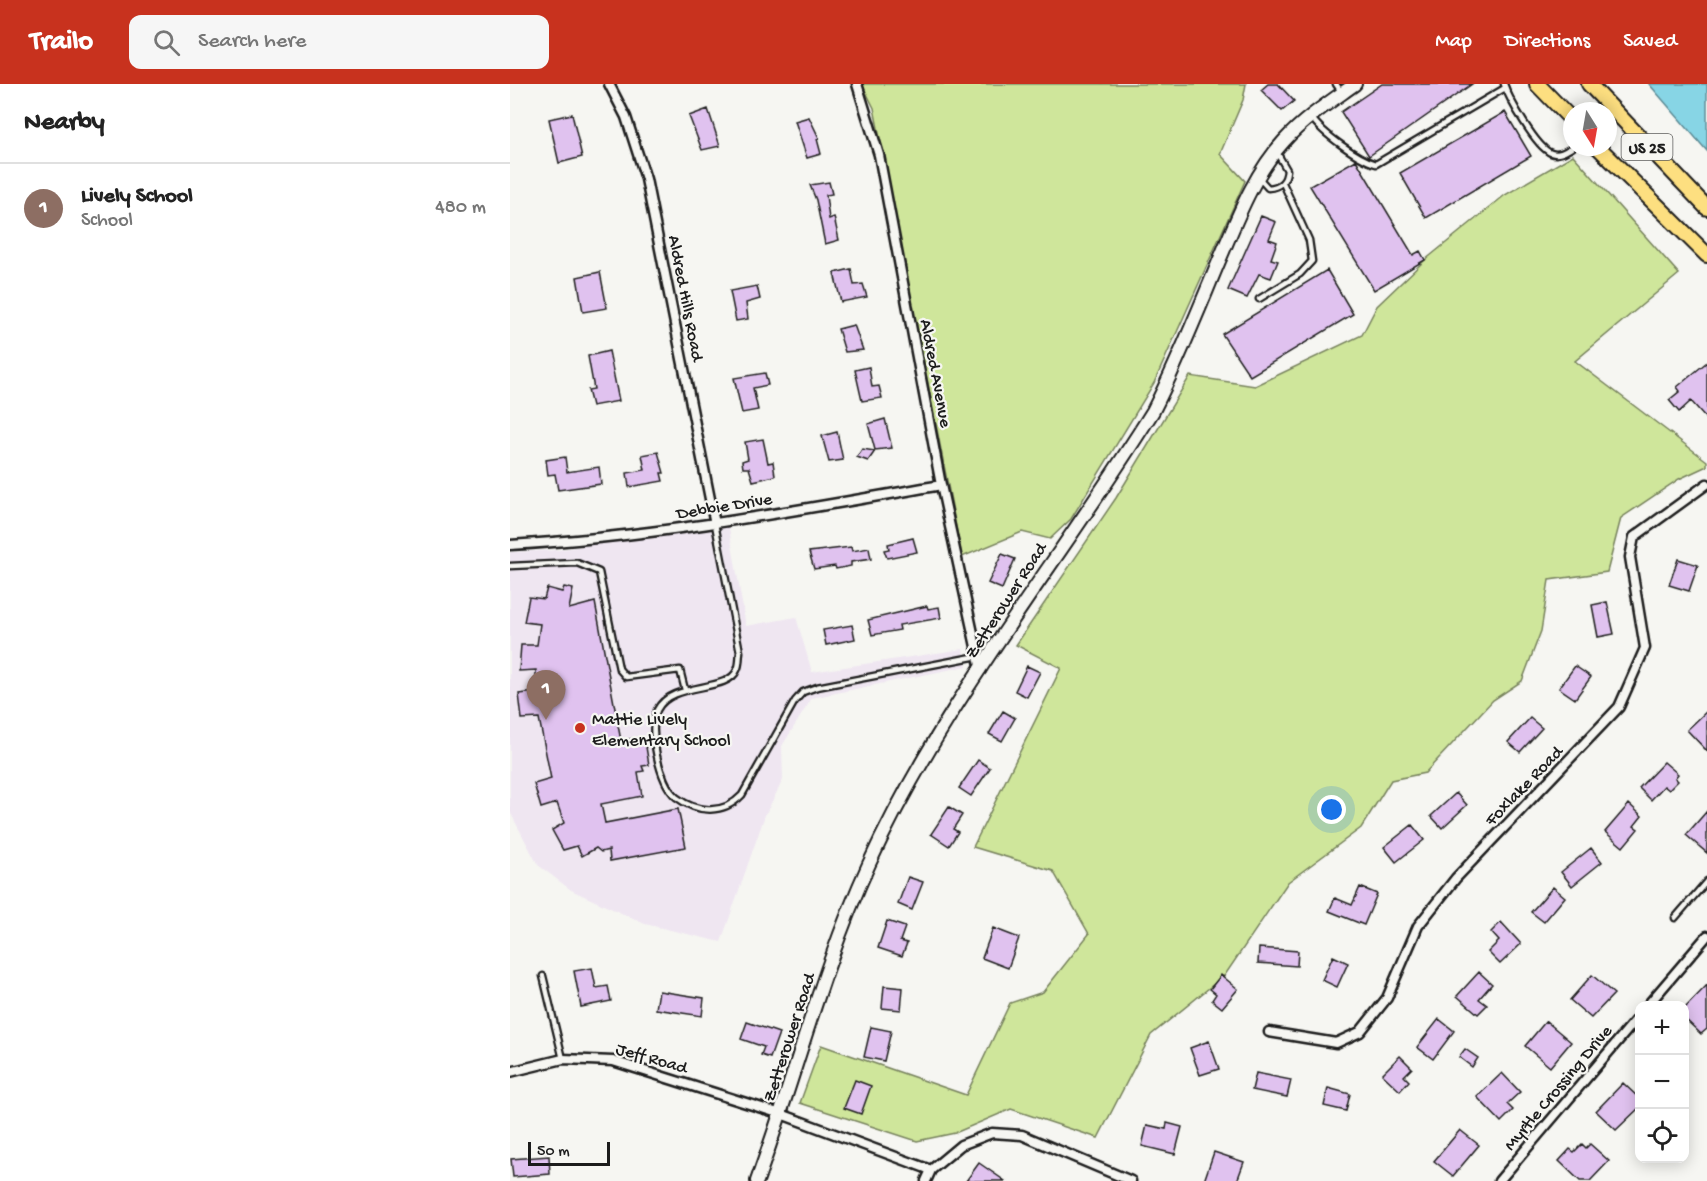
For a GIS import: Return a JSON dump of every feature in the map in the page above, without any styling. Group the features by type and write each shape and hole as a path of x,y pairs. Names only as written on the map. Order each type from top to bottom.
{"main road":[{"path":"1537,84 1563,111"},
{"name":"US 25","path":"1589,84 1707,208"},
{"name":"US 25","path":"1607,156 1707,255"}],"street":[{"name":"Aldred Hills Road","path":"609,84 626,117 646,179 715,524"},
{"name":"Aldred Avenue","path":"857,84 879,155 941,484 981,670"},
{"name":"Zetterower Road","path":"757,1181 847,916 869,864 952,713 1153,411 1171,377 1244,200 1258,177 1276,152 1339,88 1355,84"},
{"name":"Debbie Drive","path":"510,545 595,540 715,524 941,484"},
{"name":"Foxlake Road","path":"1269,1032 1336,1043 1360,1032 1387,998 1418,926 1456,878 1619,707 1645,648 1630,556 1634,537 1707,484"},
{"path":"1650,1001 1707,936"},
{"name":"Myrtle Crossing Drive","path":"1500,1181 1635,1020"},
{"name":"Jeff Road","path":"510,1072 563,1059 613,1061 781,1114 931,1170"},
{"path":"926,1181 931,1170 961,1145 992,1133 1022,1135 1131,1181"}],"lane":[{"path":"1310,116 1319,129 1335,138 1353,154 1377,164 1505,86 1526,124 1544,148 1552,153 1563,152"},
{"path":"1258,177 1268,188 1277,187 1283,183 1287,170 1276,152"},
{"path":"1259,299 1300,274 1312,261 1309,240 1283,183"},
{"path":"715,524 740,652 737,671 729,680 684,690 658,709 652,734 664,779 675,796 709,810 731,807 742,795 795,701 803,693 816,687 978,656"},
{"path":"510,566 577,563 591,566 599,572 602,581 619,669 626,677 680,670 684,690"},
{"path":"1675,918 1707,881"},
{"path":"543,976 563,1059"}],"shaded area":[{"path":"728,522 746,626 796,617 812,672 963,649 967,666 812,698 782,746 783,780 765,815 721,942 645,924 571,890 538,865 510,812 510,552 558,550"}],"green space":[{"path":"862,84 1246,84 1243,100 1220,154 1245,181 1154,383 1071,519 1050,539 1022,532 962,557 874,108"},
{"path":"1574,156 1679,274 1575,361 1707,461 1707,466 1679,479 1621,518 1607,572 1549,580 1541,631 1522,681 1493,700 1425,773 1391,780 1361,828 1288,882 1225,975 1151,1035 1098,1138 1011,1109 955,1133 917,1141 800,1103 821,1045 966,1095 1010,1003 1043,992 1089,934 1053,871 973,847 1061,668 1016,645 1116,498 1190,376 1255,386 1362,335 1377,306 1425,260 1505,195"}],"water":[{"path":"1649,84 1707,84 1707,151"}],"building":[{"path":"1268,84 1278,84 1294,101 1282,111 1261,90"},
{"path":"1382,84 1472,84 1369,156 1341,112"},
{"path":"708,109 720,146 702,150 689,116"},
{"path":"1505,112 1531,156 1426,218 1400,173"},
{"path":"572,114 582,157 559,163 549,119"},
{"path":"809,117 819,138 817,139 821,154 807,158 795,121"},
{"path":"1356,160 1413,255 1420,251 1425,260 1374,290 1310,186"},
{"path":"829,182 832,194 826,195 829,219 834,217 839,240 825,244 816,200 810,185"},
{"path":"1261,216 1276,222 1269,239 1277,242 1271,259 1278,261 1271,278 1259,274 1247,298 1228,290"},
{"path":"851,269 854,285 863,284 867,297 841,302 834,273"},
{"path":"1327,270 1353,314 1250,376 1222,334"},
{"path":"600,272 607,308 583,312 577,277"},
{"path":"757,286 760,299 746,303 748,319 736,321 730,291"},
{"path":"854,325 863,350 845,352 838,329"},
{"path":"609,351 619,401 592,406 588,390 594,389 588,356"},
{"path":"1707,362 1707,419 1691,401 1679,412 1669,400 1680,391 1677,387"},
{"path":"869,367 872,387 879,386 882,398 862,401 855,370"},
{"path":"765,373 768,385 753,388 758,410 742,413 734,378"},
{"path":"885,419 892,448 875,450 868,424"},
{"path":"837,432 843,460 829,462 822,436"},
{"path":"763,439 768,463 773,462 775,476 753,481 749,468 743,468 742,461 748,459 745,442"},
{"path":"862,449 875,451 868,461 857,457"},
{"path":"658,452 664,473 661,473 663,481 629,487 627,473 645,470 642,455"},
{"path":"565,457 567,472 599,467 601,484 558,490 555,474 548,475 546,460"},
{"path":"913,538 917,552 887,558 884,550 889,549 888,544"},
{"path":"851,547 852,551 869,548 871,559 851,562 851,566 836,569 835,566 814,569 809,552"},
{"path":"1002,554 1015,559 1002,589 988,583"},
{"path":"1678,559 1698,565 1689,591 1669,585"},
{"name":"Mattie Lively Elementary School","path":"564,587 573,589 569,609 595,602 621,741 635,738 636,743 645,741 649,765 642,766 644,771 638,772 642,796 601,804 605,823 678,809 686,847 610,861 609,850 601,852 596,848 582,856 577,846 563,850 552,830 564,823 557,803 541,808 534,784 551,779 539,718 522,719 519,694 536,692 536,670 519,671 521,645 537,645 540,624 524,622 529,597 544,599 547,588 562,592"},
{"path":"1607,602 1614,634 1598,637 1592,605"},
{"path":"927,606 928,609 939,607 941,618 899,625 900,630 872,635 868,620"},
{"path":"852,625 855,639 826,645 823,630"},
{"path":"1027,666 1040,672 1027,697 1015,691"},
{"path":"1575,666 1591,677 1575,699 1559,688"},
{"path":"1003,711 1015,718 1002,741 989,734"},
{"path":"1707,711 1707,751 1687,730"},
{"path":"1530,718 1542,728 1520,752 1508,742"},
{"path":"978,760 990,768 971,796 959,788"},
{"path":"1664,762 1678,774 1675,778 1678,781 1669,790 1664,786 1651,800 1639,788"},
{"path":"1456,793 1467,805 1442,828 1431,816"},
{"path":"1629,804 1642,816 1634,826 1638,829 1623,847 1605,832"},
{"path":"949,807 962,815 953,829 958,832 949,846 931,834"},
{"path":"1707,811 1707,853 1686,835"},
{"path":"1412,825 1424,840 1396,862 1384,847"},
{"path":"1591,848 1602,862 1572,886 1561,872"},
{"path":"908,877 923,882 912,910 898,904"},
{"path":"1360,887 1377,894 1364,925 1329,911 1335,898 1352,905"},
{"path":"1553,887 1565,897 1544,922 1531,912"},
{"path":"887,921 905,927 900,941 907,943 902,956 878,948"},
{"path":"1501,922 1521,944 1500,964 1488,952 1499,941 1491,932"},
{"path":"993,928 1019,938 1008,968 982,958"},
{"path":"1259,948 1298,951 1297,966 1258,963"},
{"path":"1333,956 1348,963 1337,987 1322,980"},
{"path":"592,968 596,988 608,986 611,1001 581,1007 574,971"},
{"path":"1479,972 1492,984 1479,999 1487,1005 1478,1014 1457,996"},
{"path":"1221,975 1238,989 1222,1008 1212,1000 1216,994 1210,989"},
{"path":"1592,975 1614,994 1591,1018 1570,1000"},
{"path":"1707,985 1707,1029 1701,1034 1689,1023 1689,1004"},
{"path":"884,986 903,988 901,1010 882,1008"},
{"path":"659,991 704,998 702,1016 656,1009"},
{"path":"1439,1019 1454,1031 1433,1059 1417,1047"},
{"path":"1546,1021 1571,1042 1550,1067 1525,1046"},
{"path":"747,1022 779,1033 770,1058 761,1055 764,1047 741,1039"},
{"path":"871,1027 891,1031 884,1061 864,1057"},
{"path":"1209,1041 1219,1069 1200,1075 1190,1048"},
{"path":"1465,1049 1478,1058 1472,1067 1459,1057"},
{"path":"1400,1056 1412,1068 1404,1076 1409,1081 1400,1091 1382,1074"},
{"path":"1256,1073 1291,1080 1287,1097 1252,1090"},
{"path":"1502,1073 1520,1092 1507,1104 1513,1110 1501,1122 1477,1097"},
{"path":"855,1080 871,1086 861,1114 844,1108"},
{"path":"1623,1083 1635,1094 1635,1112 1616,1130 1596,1111"},
{"path":"1328,1088 1350,1094 1346,1111 1324,1106"},
{"path":"1167,1123 1182,1127 1175,1154 1142,1146 1147,1125 1166,1129"},
{"path":"1460,1130 1479,1145 1453,1176 1434,1161"},
{"path":"1582,1144 1586,1148 1590,1144 1609,1161 1590,1181 1580,1181 1559,1161 1570,1149 1574,1152"},
{"path":"1214,1152 1244,1162 1237,1181 1204,1181"},
{"path":"549,1156 550,1174 513,1177 511,1159"},
{"path":"979,1163 1005,1181 966,1181"}],"place":[{"name":"Lively School","path":"546,720"},
{"name":"Mattie Lively Elementary School","path":"580,728"}]}
